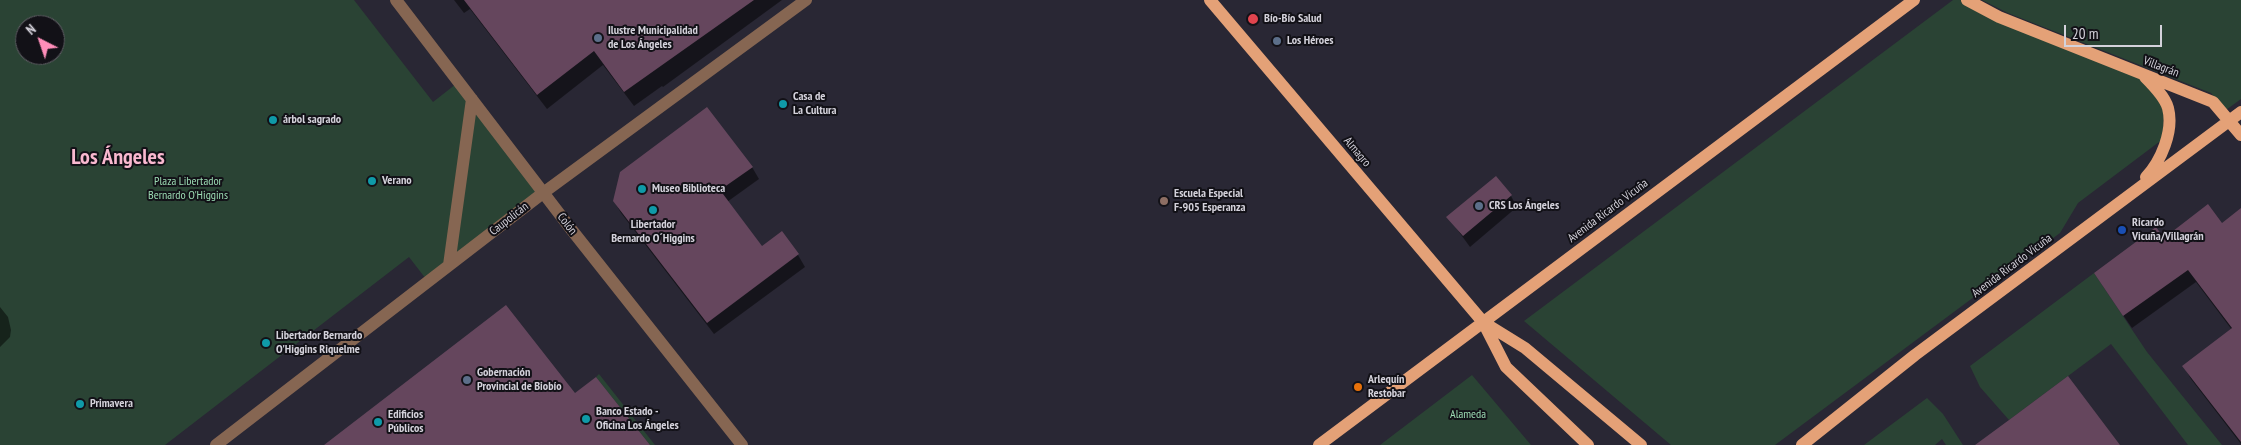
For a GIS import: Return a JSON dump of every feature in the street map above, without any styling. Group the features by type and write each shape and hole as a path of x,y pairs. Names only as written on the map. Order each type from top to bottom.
{"main road":[{"name":"Almagro","path":"1210,0 1483,322 1506,367 1588,445"},
{"name":"Avenida Ricardo Vicuña","path":"1319,445 1914,0"},
{"name":"Villagrán","path":"1967,0 1999,17 2213,102 2241,135"},
{"path":"2124,200 2152,171 2161,156 2170,122 2168,107 2162,96 2141,74"},
{"name":"Avenida Ricardo Vicuña","path":"1802,445 1915,355 2241,112"},
{"name":"Almagro","path":"1483,322 1525,348 1641,445"}],"street":[{"name":"Colón","path":"396,0 543,193 742,445"},
{"name":"Caupolicán","path":"216,445 543,193 806,0"},
{"path":"449,265 472,99"}],"green space":[{"name":"Plaza Libertador Bernardo O'Higgins","path":"0,0 354,0 433,102 456,84 537,191 426,279 409,257 165,445 0,445"},
{"path":"1953,0 1961,0 2137,77 2149,87 2164,109 2163,139 2078,203 2060,233 1775,445 1671,445 1524,321"},
{"path":"1982,0 2241,0 2241,99 2226,110 2211,93 2008,13"},
{"path":"2094,273 2147,352 2222,445 2188,445 2111,344 2009,420 1980,387 1970,366"},
{"path":"599,374 655,445 650,445 596,377"},
{"name":"Alameda","path":"1472,375 1531,445 1380,445"},
{"path":"1927,398 1943,414 1963,445 1946,445 1942,439 1935,445 1864,445"}],"building":[{"name":"Ilustre Municipalidad de Los Ángeles","path":"464,0 754,0 624,92 594,51 537,95"},
{"name":"Libertador Bernardo O´Higgins","path":"707,107 753,167 720,190 762,246 782,231 799,254 707,323 613,201 620,172"},
{"name":"CRS Los Ángeles","path":"1496,176 1512,195 1463,236 1446,217"},
{"path":"2208,204 2222,223 2241,208 2241,442 2182,366 2232,328 2188,270 2123,316 2094,273 2156,227 2164,238"},
{"path":"506,305 575,393 596,377 650,445 324,445"},
{"path":"2068,376 2120,445 1975,445 2009,420"}],"place":[{"name":"Bío-Bío Salud","path":"1253,19"},
{"name":"Ilustre Municipalidad de Los Ángeles","path":"598,38"},
{"name":"Los Héroes","path":"1277,41"},
{"name":"Casa de La Cultura","path":"783,104"},
{"name":"árbol sagrado","path":"273,120"},
{"name":"Verano","path":"372,181"},
{"name":"Museo Biblioteca","path":"642,189"},
{"name":"Escuela Especial F-905 Esperanza","path":"1164,201"},
{"name":"CRS Los Ángeles","path":"1479,206"},
{"name":"Libertador Bernardo O´Higgins","path":"653,210"},
{"name":"Ricardo Vicuña/Villagrán","path":"2122,230"},
{"name":"Libertador Bernardo O'Higgins Riquelme","path":"266,343"},
{"name":"Gobernación Provincial de Biobío","path":"467,380"},
{"name":"Arlequín Restobar","path":"1358,387"},
{"name":"Primavera","path":"80,404"},
{"name":"Banco Estado - Oficina Los Ángeles","path":"586,419"},
{"name":"Edificios Públicos","path":"378,422"}],"district":[{"name":"Los Ángeles","path":"118,158"}]}
